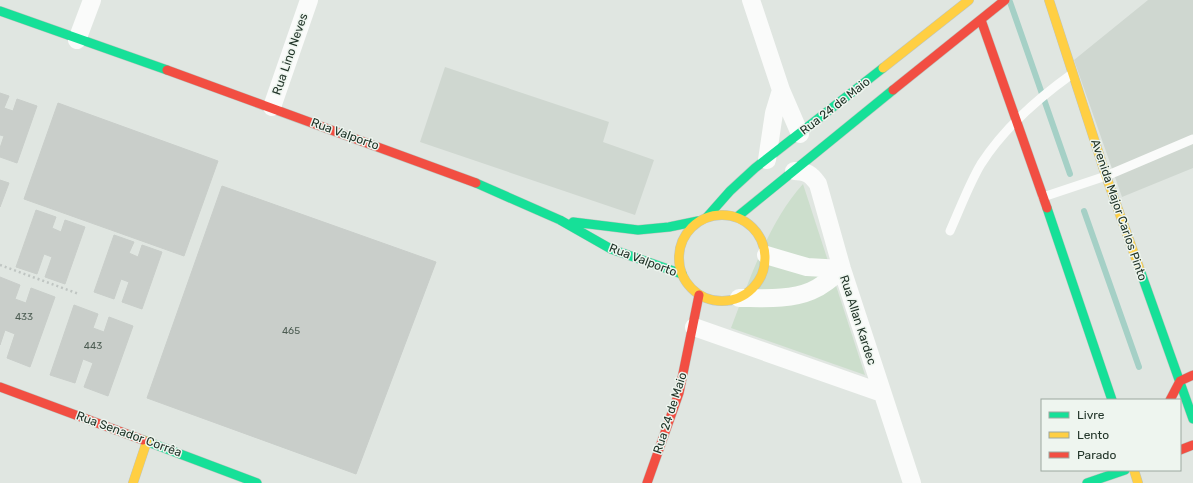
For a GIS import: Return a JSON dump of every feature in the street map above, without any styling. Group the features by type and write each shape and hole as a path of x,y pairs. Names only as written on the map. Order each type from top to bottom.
{"main road":[{"name":"Rua 24 de Maio","path":"707,217 731,188 750,171 765,171 800,134 969,0"},
{"name":"Rua 24 de Maio","path":"737,217 762,195 794,171 1006,0"},
{"name":"Avenida Major Carlos Pinto","path":"1049,0 1106,176 1193,419"},
{"name":"Rua Valporto","path":"0,11 77,40 272,107 488,187 560,220 611,249 682,274"},
{"path":"981,20 1112,399"},
{"path":"762,195 765,171"},
{"name":"Rua 24 de Maio","path":"560,220 638,230 669,227 698,221 717,214 737,217 746,221 756,230 763,242 766,255"},
{"name":"Rua 24 de Maio","path":"647,483 679,393 694,327 699,295 689,286 682,274 679,261 680,248 690,228 698,221"},
{"path":"699,295 712,300 726,301 739,298 750,291 759,281 765,268 766,255"},
{"path":"1171,399 1180,381 1193,375"},
{"name":"Rua Senador Corrêa","path":"1,390 147,441 257,483"},
{"path":"133,483 147,441"},
{"path":"1181,450 1193,446"},
{"path":"1087,483 1122,471"},
{"path":"1134,471 1138,483"}],"street":[{"path":"77,40 92,0"},
{"name":"Rua Lino Neves","path":"272,107 309,0"},
{"path":"751,0 782,90 800,134"},
{"path":"765,171 774,113 782,90"},
{"name":"Rua Allan Kardec","path":"794,171 806,171 818,184 842,269 912,483"},
{"path":"766,255 807,267 842,269"},
{"path":"739,298 788,296 810,292 824,284 842,269"},
{"path":"694,327 882,393"}],"lane":[{"path":"950,231 981,165 1016,120 1054,86 1072,74"},
{"path":"1043,197 1106,176 1193,139"}],"path":[{"path":"0,265 79,294"}],"shaded area":[{"path":"1148,0 1193,0 1193,168 1122,197 1074,60"},
{"path":"445,67 609,122 603,142 654,160 635,215 420,142"}],"green space":[{"path":"803,184 865,375 731,328 770,233 791,199"}],"building":[{"path":"0,93 9,96 4,108 13,111 17,99 37,106 17,163 0,157 0,148 4,136 0,135"},
{"path":"58,103 218,161 184,256 24,199"},
{"path":"0,180 9,183 0,207"},
{"path":"222,186 436,262 356,474 147,398"},
{"path":"36,210 56,217 52,228 61,232 65,220 85,227 65,284 45,277 52,257 44,254 37,274 16,267"},
{"path":"114,235 134,242 129,253 138,257 142,245 162,252 142,309 122,302 129,282 121,279 114,299 94,292"},
{"path":"0,277 20,285 15,299 26,303 31,288 55,297 30,367 7,358 15,334 5,330 0,345"},
{"path":"74,305 98,314 93,328 104,332 109,317 133,326 108,396 84,387 93,363 83,359 75,383 50,375"}],"waterway":[{"path":"1010,2 1070,174"},
{"path":"1084,211 1139,367"}],"traffic: fast":[{"path":"0,11 167,70"},
{"path":"707,217 730,191 755,168 883,68"},
{"path":"737,217 893,90"},
{"path":"476,183 560,220 611,249 682,274"},
{"path":"1047,208 1112,399"},
{"path":"573,222 638,230 669,227 698,221"},
{"path":"1140,270 1193,419"},
{"path":"143,440 257,483"},
{"path":"1087,483 1122,471"}],"traffic: slow":[{"path":"883,68 969,0"},
{"path":"1049,0 1106,176 1140,270"},
{"path":"714,215 730,215 739,218 753,227 762,241 765,250 765,258 765,266 762,275 753,289 739,298 730,301 714,301 698,294 691,289 686,282 679,266 679,250 686,234 691,227 698,222 714,215"},
{"path":"133,483 147,441"},
{"path":"1134,471 1138,483"}],"traffic: jam":[{"path":"893,90 1005,0"},
{"path":"981,20 1047,208"},
{"path":"167,70 476,183"},
{"path":"647,483 679,393 699,295"},
{"path":"1171,399 1180,381 1193,375"},
{"path":"0,387 143,440"},
{"path":"1181,450 1193,445"}]}
